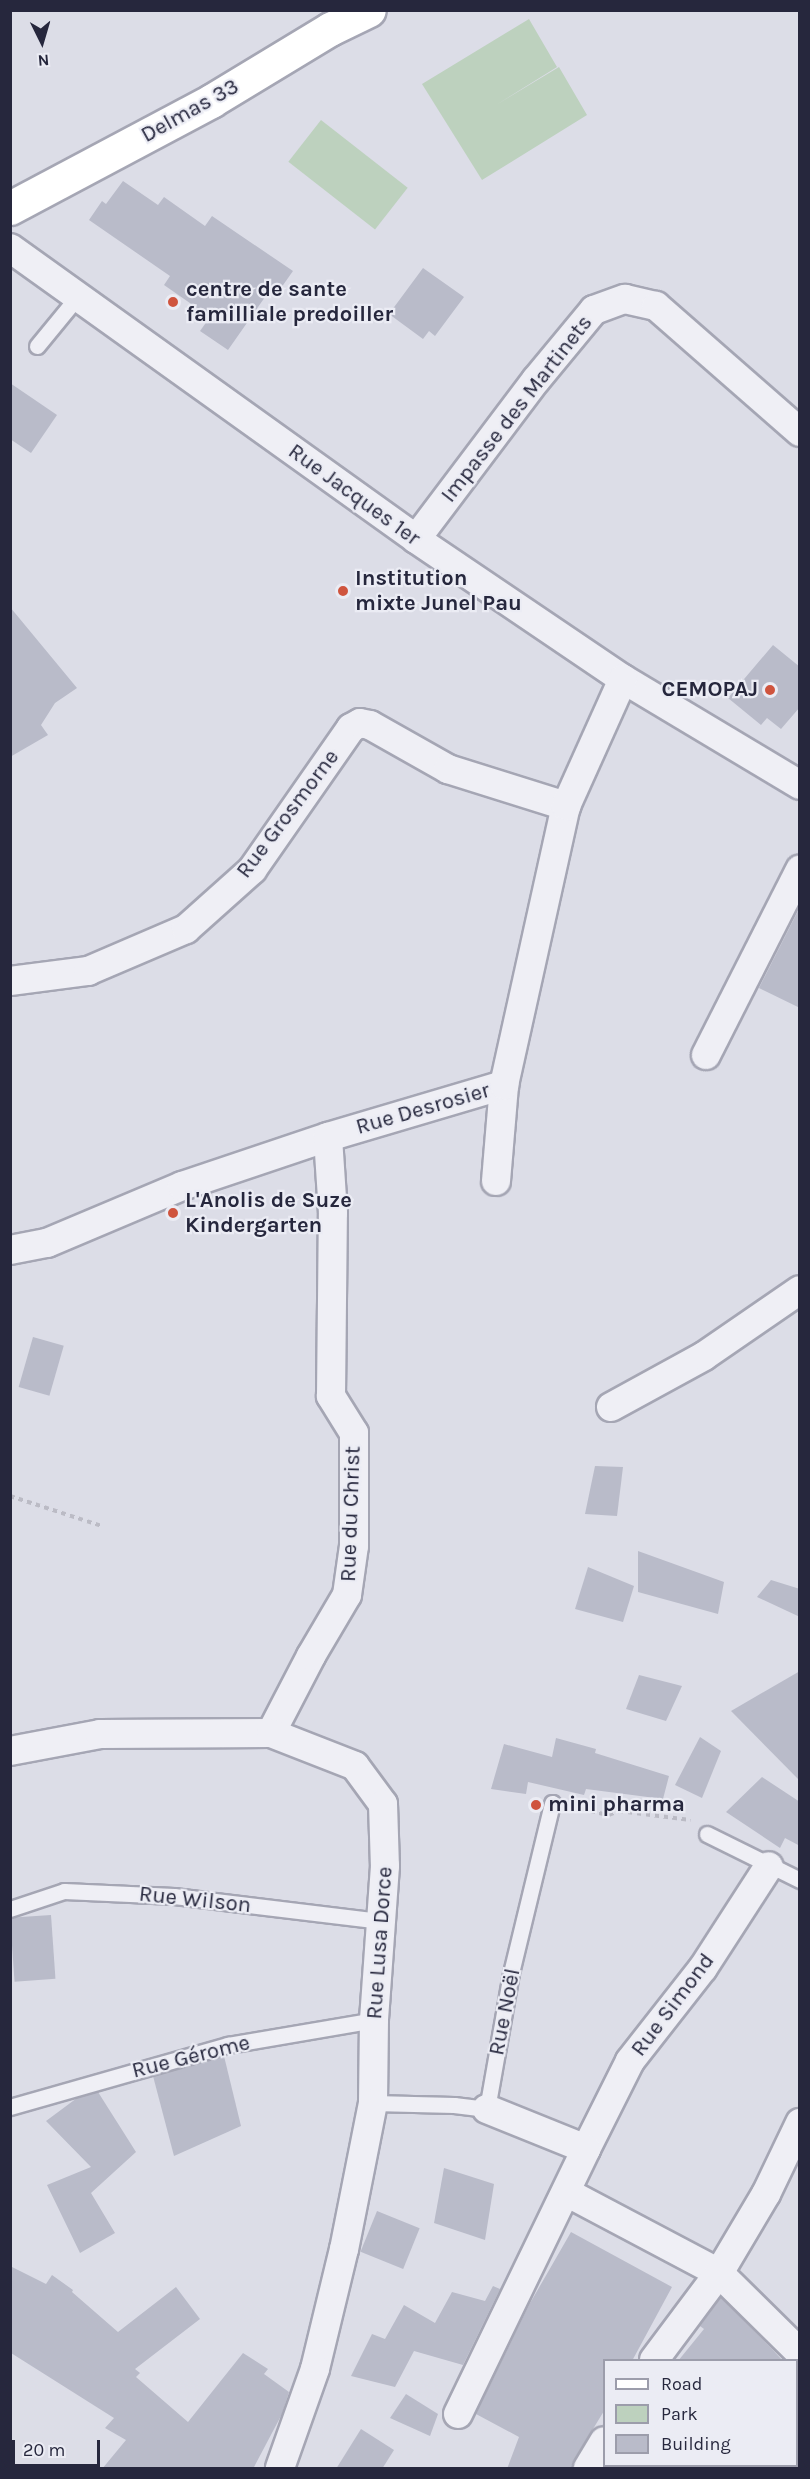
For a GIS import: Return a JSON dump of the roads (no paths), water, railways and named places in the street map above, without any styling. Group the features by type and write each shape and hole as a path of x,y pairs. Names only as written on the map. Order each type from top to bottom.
{"main road":[{"name":"Delmas 33","path":"10,208 211,101 330,29 369,10"}],"street":[{"name":"Rue Jacques 1er","path":"10,248 416,539 623,679 800,784"},
{"name":"Impasse des Martinets","path":"416,539 536,380 594,310 626,299 656,306 800,432"},
{"name":"Rue Desrosier","path":"10,1250 47,1243 182,1186 328,1137 504,1085 566,806 623,679"},
{"name":"Rue Grosmorne","path":"10,981 88,971 186,929 252,870 351,728 360,723 370,725 448,769 566,806"},
{"path":"706,1055 800,870"},
{"path":"496,1181 504,1085"},
{"name":"Rue du Christ","path":"271,1733 311,1656 347,1595 354,1546 354,1433 331,1396 333,1213 328,1137"},
{"path":"611,1407 704,1356 800,1290"},
{"name":"Rue Lusa Dorce","path":"10,1751 100,1734 271,1733 355,1766 383,1804 386,1866 374,2020 373,2103 344,2249 315,2369 280,2469"},
{"name":"Rue Simond","path":"458,2414 630,2061 703,1968 769,1866"},
{"path":"487,2109 586,2149"},
{"path":"655,2359 718,2273 766,2194 800,2123"},
{"path":"566,2192 718,2273 800,2353"},
{"path":"588,2469 603,2443"}],"lane":[{"path":"37,346 78,296"},
{"name":"Rue Noël","path":"487,2109 511,1973 552,1803"},
{"path":"707,1834 800,1880"},
{"name":"Rue Wilson","path":"10,1909 64,1891 174,1896 382,1922"},
{"name":"Rue Gérome","path":"10,2107 228,2045 374,2020"},
{"path":"373,2103 454,2105 487,2109"}],"place":[{"name":"centre de sante familliale predoiller","path":"173,302"},
{"name":"Institution mixte Junel Pau","path":"343,591"},
{"name":"CEMOPAJ","path":"770,690"},
{"name":"L'Anolis de Suze Kindergarten","path":"173,1213"},
{"name":"mini pharma","path":"536,1805"}]}
